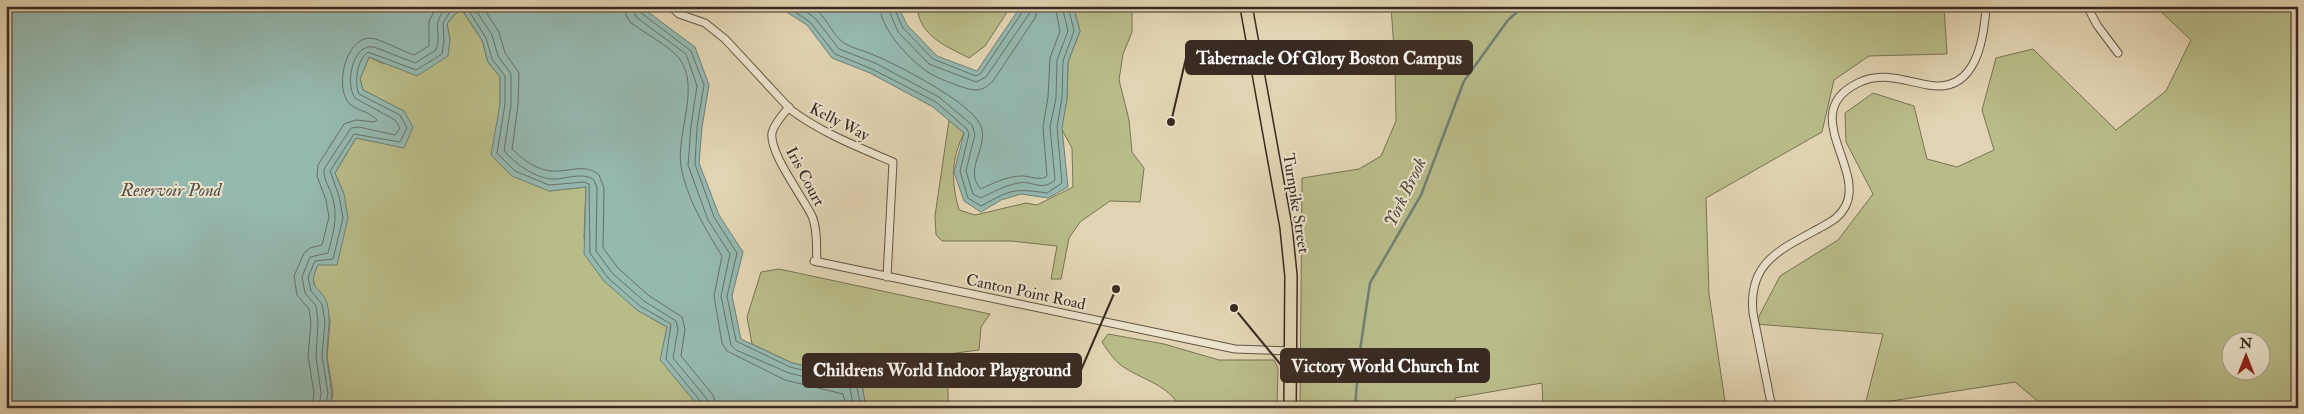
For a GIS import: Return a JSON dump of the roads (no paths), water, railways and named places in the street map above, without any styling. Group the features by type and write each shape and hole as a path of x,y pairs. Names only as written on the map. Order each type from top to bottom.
{"main road":[{"name":"Turnpike Street","path":"1246,6 1286,227 1291,276 1292,351 1290,408"}],"street":[{"name":"Kelly Way","path":"670,6 679,14 704,22 725,39 789,107 825,132 893,162 887,276"},
{"path":"1772,408 1752,313 1754,283 1762,266 1781,249 1836,219 1842,213 1850,191 1849,179 1834,134 1834,112 1847,89 1867,79 1891,77 1930,86 1940,86 1958,79 1967,73 1979,55 1984,36 1986,6"},
{"path":"2087,6 2097,25 2118,52"},
{"name":"Iris Court","path":"789,107 772,133 773,142 779,159 812,216 816,228 815,262"},
{"name":"Canton Point Road","path":"815,262 1235,349 1292,351"}],"water":[{"name":"Reservoir Pond","path":"6,6 640,6 695,47 709,85 702,127 699,163 719,215 743,252 732,296 741,339 792,363 861,379 866,408 700,408 660,360 667,327 637,310 604,281 584,254 586,187 549,191 512,176 491,155 500,104 500,77 488,62 482,40 462,10 455,14 447,24 450,40 448,56 417,76 369,57 360,79 363,90 404,111 413,127 404,148 356,138 335,173 344,194 348,218 337,265 318,265 314,279 314,284 324,297 328,310 327,357 331,389 330,408 6,408"},
{"path":"777,6 898,6 907,25 937,56 977,71 1021,6 1073,6 1080,31 1068,62 1067,99 1062,128 1068,187 1048,198 1021,194 1001,200 981,212 964,201 954,172 964,133 933,107 870,73 832,58 807,25"}],"waterway":[{"name":"York Brook","path":"1355,408 1359,357 1370,283 1421,195 1464,81 1508,20 1524,6"}],"place":[{"name":"Tabernacle Of Glory Boston Campus","path":"1171,122"},
{"name":"Childrens World Indoor Playground","path":"1116,289"},
{"name":"Victory World Church Int","path":"1234,308"}]}
